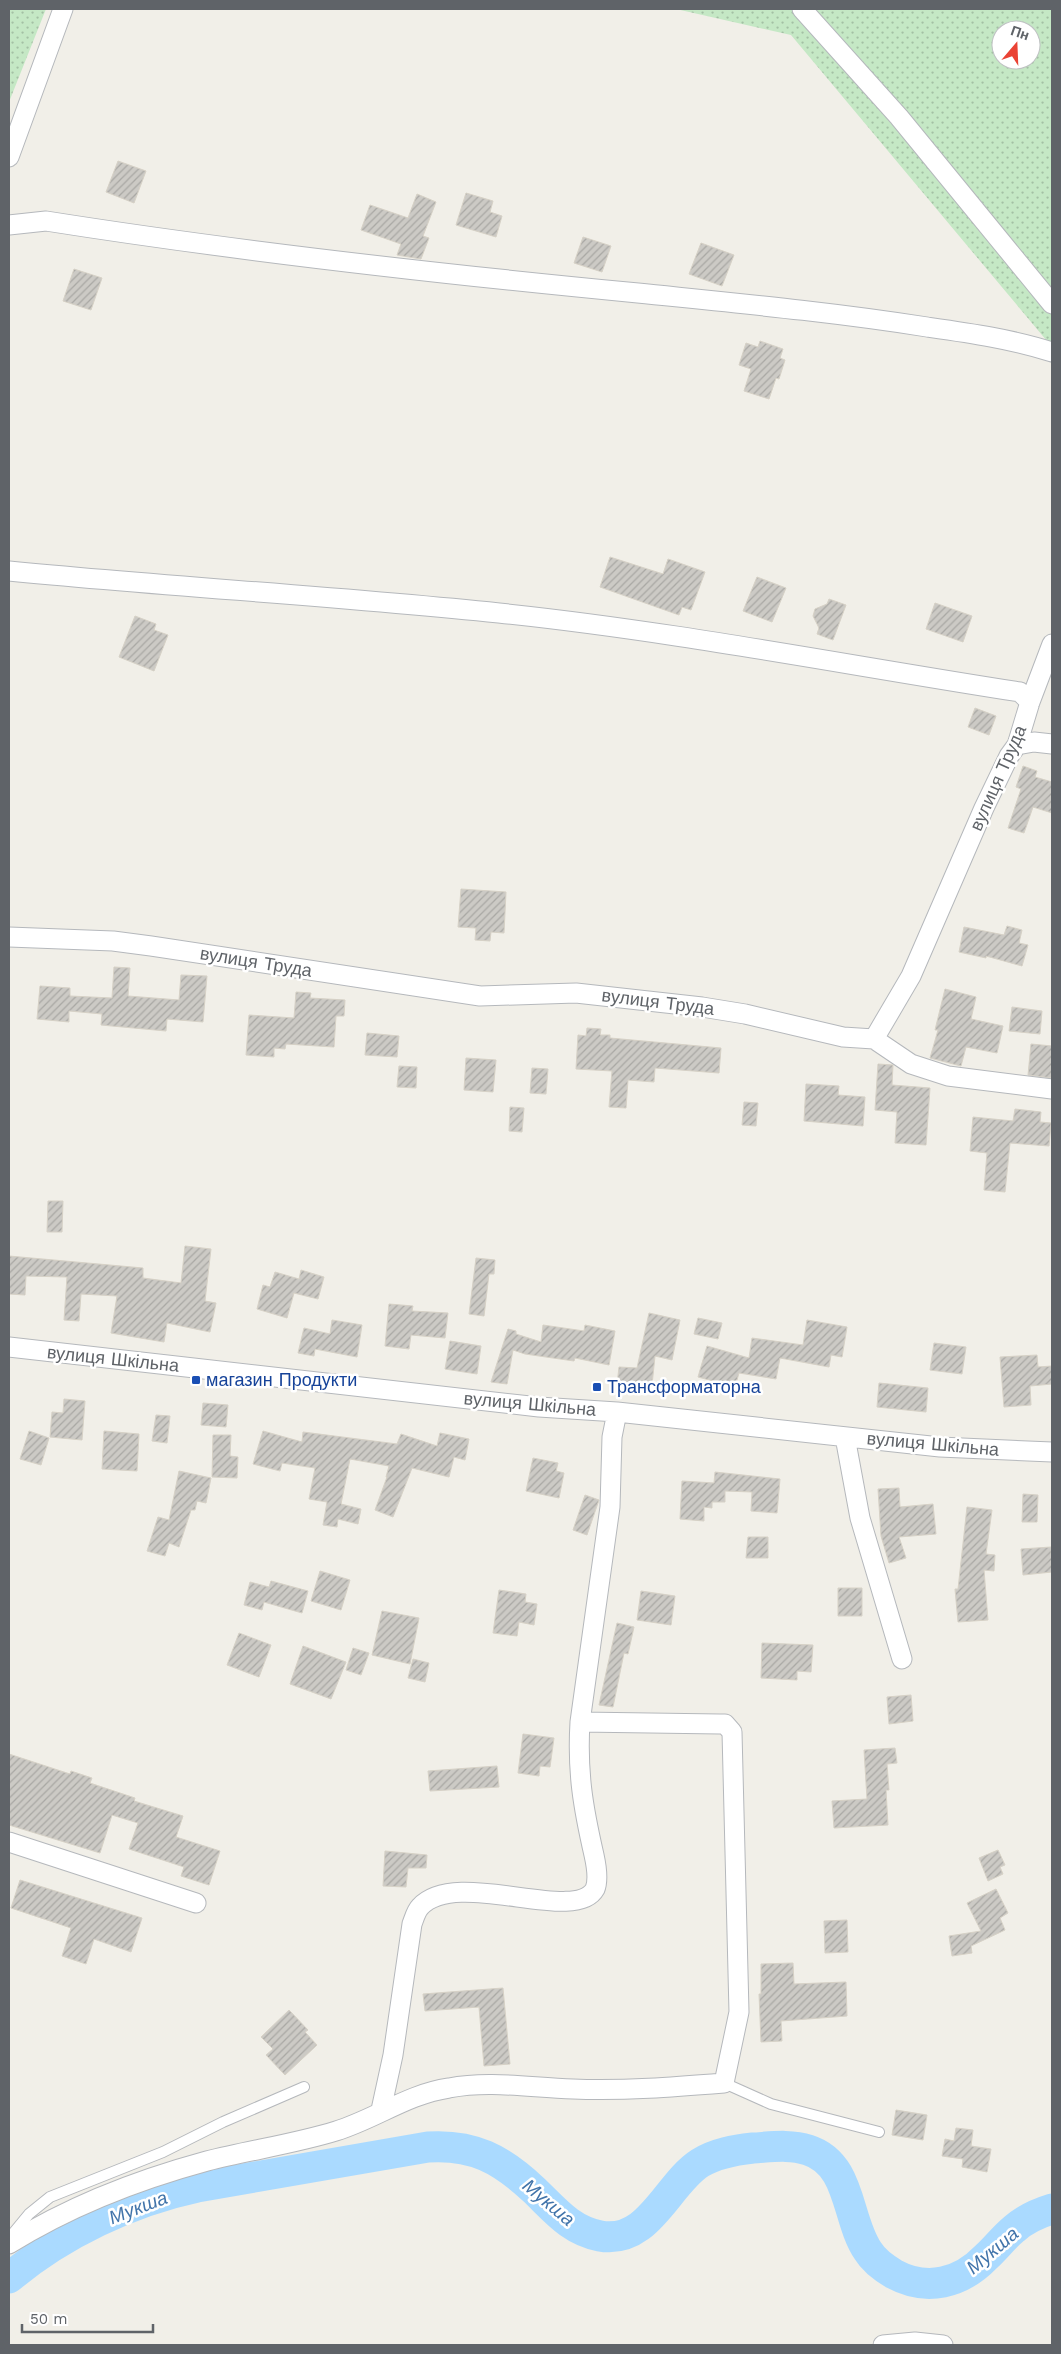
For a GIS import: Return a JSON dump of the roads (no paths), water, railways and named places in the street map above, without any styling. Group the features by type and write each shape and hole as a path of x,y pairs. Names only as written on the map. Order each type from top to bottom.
{"street":[{"path":"9,157 63,9"},
{"path":"802,9 899,117 1052,304"},
{"path":"9,225 46,222 424,273 887,320 986,336 1034,346 1052,352"},
{"path":"9,571 562,620 672,635 1020,692 1030,702"},
{"name":"вулиця Труда","path":"9,937 132,943 480,996 576,993 694,1006 745,1014 843,1038 874,1039 911,976 984,808 1009,756 1018,745 1030,702 1052,644"},
{"path":"1018,745 1034,742 1052,744"},
{"path":"874,1039 911,1064 948,1076 1052,1089"},
{"name":"вулиця Шкільна","path":"9,1348 539,1406 617,1412 940,1446 1052,1452"},
{"path":"381,2110 394,2055 412,1924 418,1908 431,1898 448,1893 490,1894 558,1901 576,1900 589,1896 596,1887 597,1874 580,1786 578,1756 580,1722 610,1507 612,1436 617,1412"},
{"path":"845,1436 860,1518 902,1659"},
{"path":"9,2244 44,2222 91,2200 206,2162 337,2130 407,2099 449,2088 499,2084 574,2090 665,2088 724,2083 739,2012 732,1732 725,1724 580,1722"},
{"path":"9,1842 196,1903"},
{"path":"883,2345 915,2342 943,2345"}],"lane":[{"path":"724,2083 771,2104 879,2132"},
{"path":"9,2239 29,2214 50,2197 163,2152 223,2122 304,2087"}],"waterway":[{"name":"Мукша","path":"9,2278 51,2247 98,2221 122,2210 172,2193 428,2147 459,2148 473,2151 498,2162 522,2179 571,2224 600,2236 617,2236 632,2231 656,2211 688,2173 700,2163 712,2157 726,2152 753,2148 787,2146 801,2148 822,2157 833,2167 841,2180 861,2238 873,2258 894,2274 906,2280 919,2283 943,2282 955,2279 966,2273 990,2254 1018,2225 1042,2212 1052,2209"}],"place":[{"name":"магазин Продукти","path":"196,1380"},
{"name":"Трансформаторна","path":"597,1387"}]}
